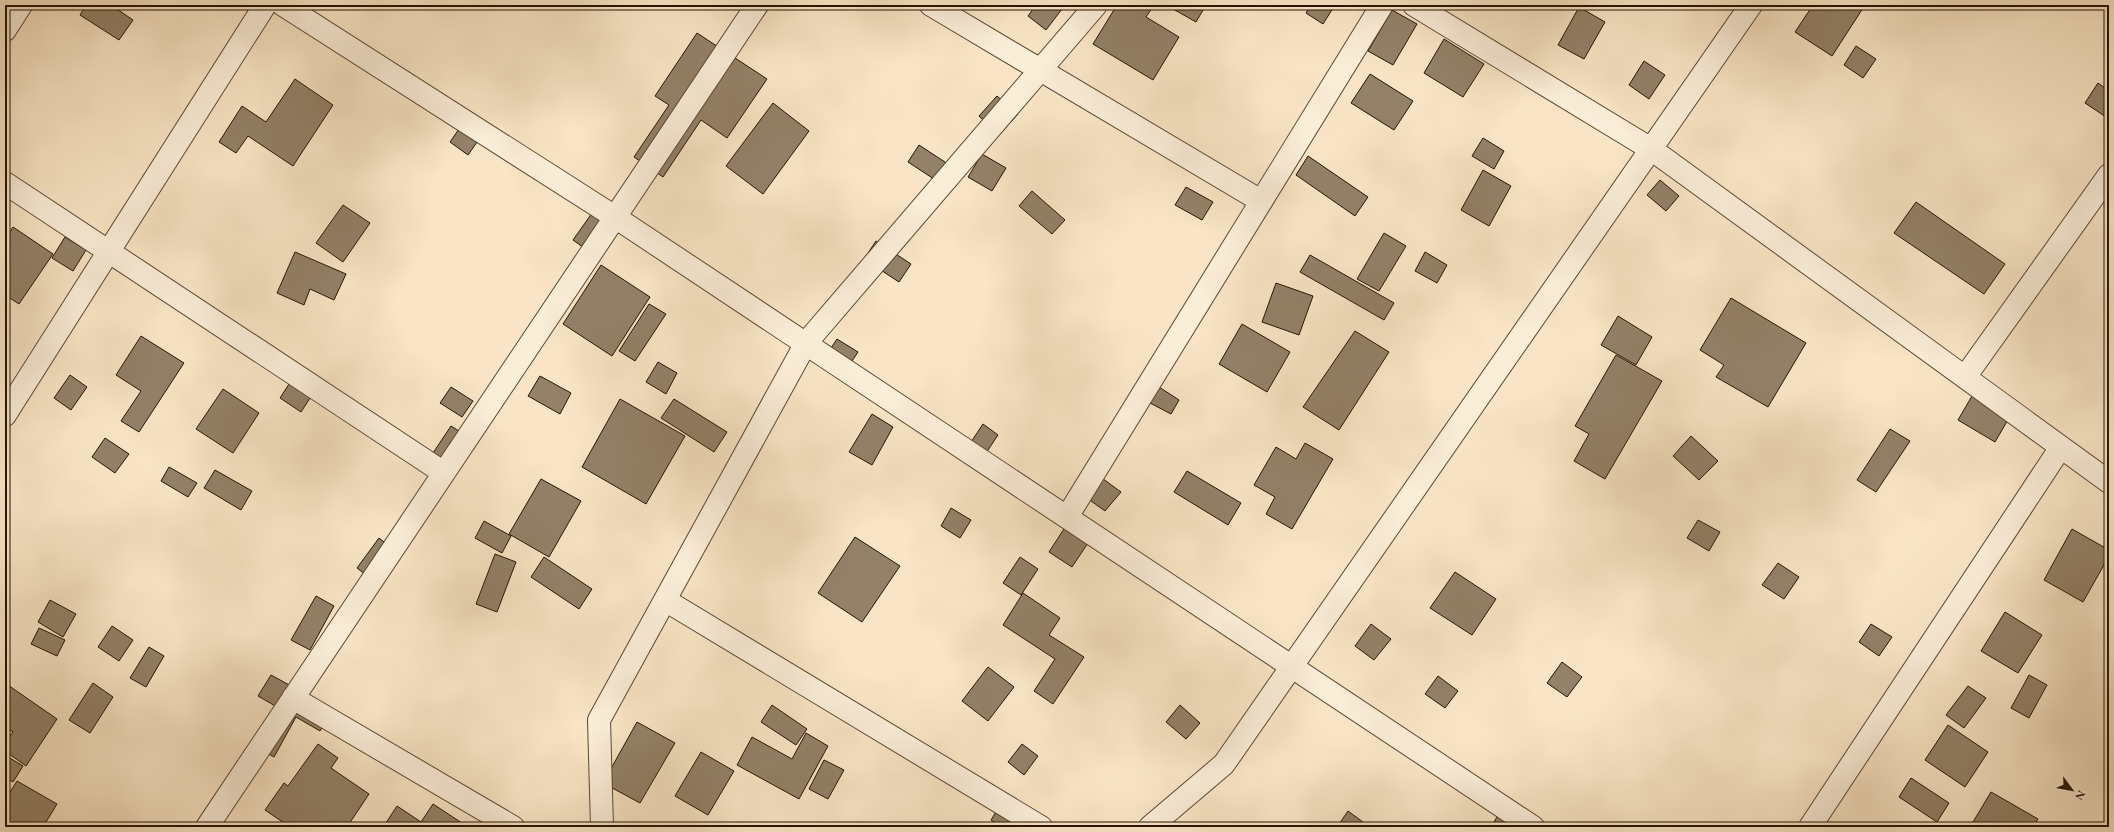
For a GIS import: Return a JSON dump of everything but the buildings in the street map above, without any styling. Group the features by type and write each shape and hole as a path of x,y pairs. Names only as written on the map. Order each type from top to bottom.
{"street":[{"path":"5,30 21,5"},
{"path":"5,415 265,5"},
{"path":"207,827 757,5"},
{"path":"931,5 1261,202"},
{"path":"602,827 599,720 806,343 1096,5"},
{"path":"1068,517 1382,5"},
{"path":"1414,5 1651,149 2109,482"},
{"path":"1150,827 1224,764 1751,5"},
{"path":"288,7 615,217 1533,827"},
{"path":"1965,377 2109,176"},
{"path":"5,183 444,473"},
{"path":"1810,827 2061,447"},
{"path":"665,600 1042,827"},
{"path":"293,698 513,827"}]}
